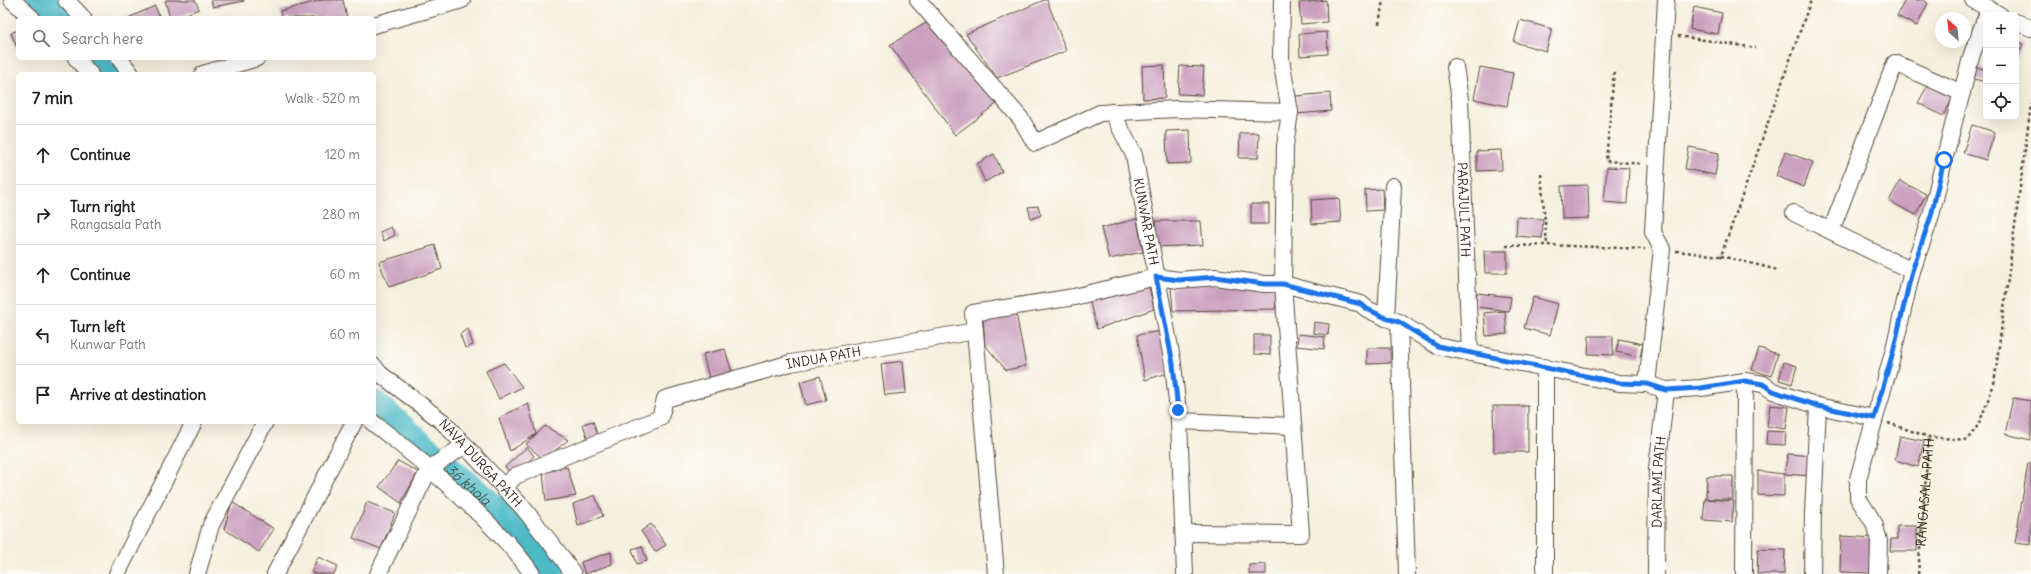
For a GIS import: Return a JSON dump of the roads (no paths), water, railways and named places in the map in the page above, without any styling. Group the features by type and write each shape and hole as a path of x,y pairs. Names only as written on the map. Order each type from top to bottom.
{"street":[{"path":"12,0 30,16"},
{"path":"66,0 81,16"},
{"path":"376,24 462,0"},
{"path":"918,0 1021,119 1035,143 1100,113 1176,109 1290,112"},
{"path":"1184,533 1301,534 1283,284 1285,146 1290,112 1281,58 1282,0"},
{"path":"1647,384 1662,249 1653,232 1666,0"},
{"path":"1972,0 1987,12"},
{"path":"2019,23 2031,28"},
{"path":"1878,574 1879,541 1874,523 1858,498 1858,478 1893,352 1912,271 1931,216 1972,54 1983,30"},
{"path":"78,60 88,72"},
{"path":"120,60 130,72"},
{"path":"210,72 250,60"},
{"path":"1831,231 1895,63 1962,93"},
{"name":"PARAJULI PATH","path":"1455,67 1460,100 1470,353"},
{"name":"KUNWAR PATH","path":"1112,112 1134,155 1173,364 1179,421 1185,574"},
{"path":"1393,186 1392,320 1407,574"},
{"path":"1794,213 1912,271"},
{"path":"996,574 973,313 1074,297 1156,277 1179,280 1215,277 1264,284 1283,284 1361,304 1367,309 1392,320 1437,346 1620,383 1647,384 1666,390 1701,388 1745,381 1763,384 1773,391 1818,406 1874,418"},
{"name":"INDUA PATH","path":"504,489 515,476 660,418 665,399 791,363 975,331"},
{"path":"1545,367 1545,574"},
{"name":"NAVA DURGA PATH","path":"376,374 444,422 524,509 564,560 573,574"},
{"path":"1744,574 1745,381"},
{"name":"DARLAMI PATH","path":"1656,574 1657,469 1666,390"},
{"path":"1812,574 1818,406"},
{"path":"1179,421 1293,426"},
{"path":"118,574 193,424"},
{"path":"197,574 211,525 264,424"},
{"path":"274,574 353,424"},
{"path":"374,424 429,468 492,528 527,565 531,573"},
{"path":"378,574 429,468 465,446"}],"waterway":[{"name":"36 khola","path":"38,0 59,16"},
{"name":"36 khola","path":"100,60 110,72"},
{"name":"36 khola","path":"376,404 501,513 553,574"}]}
